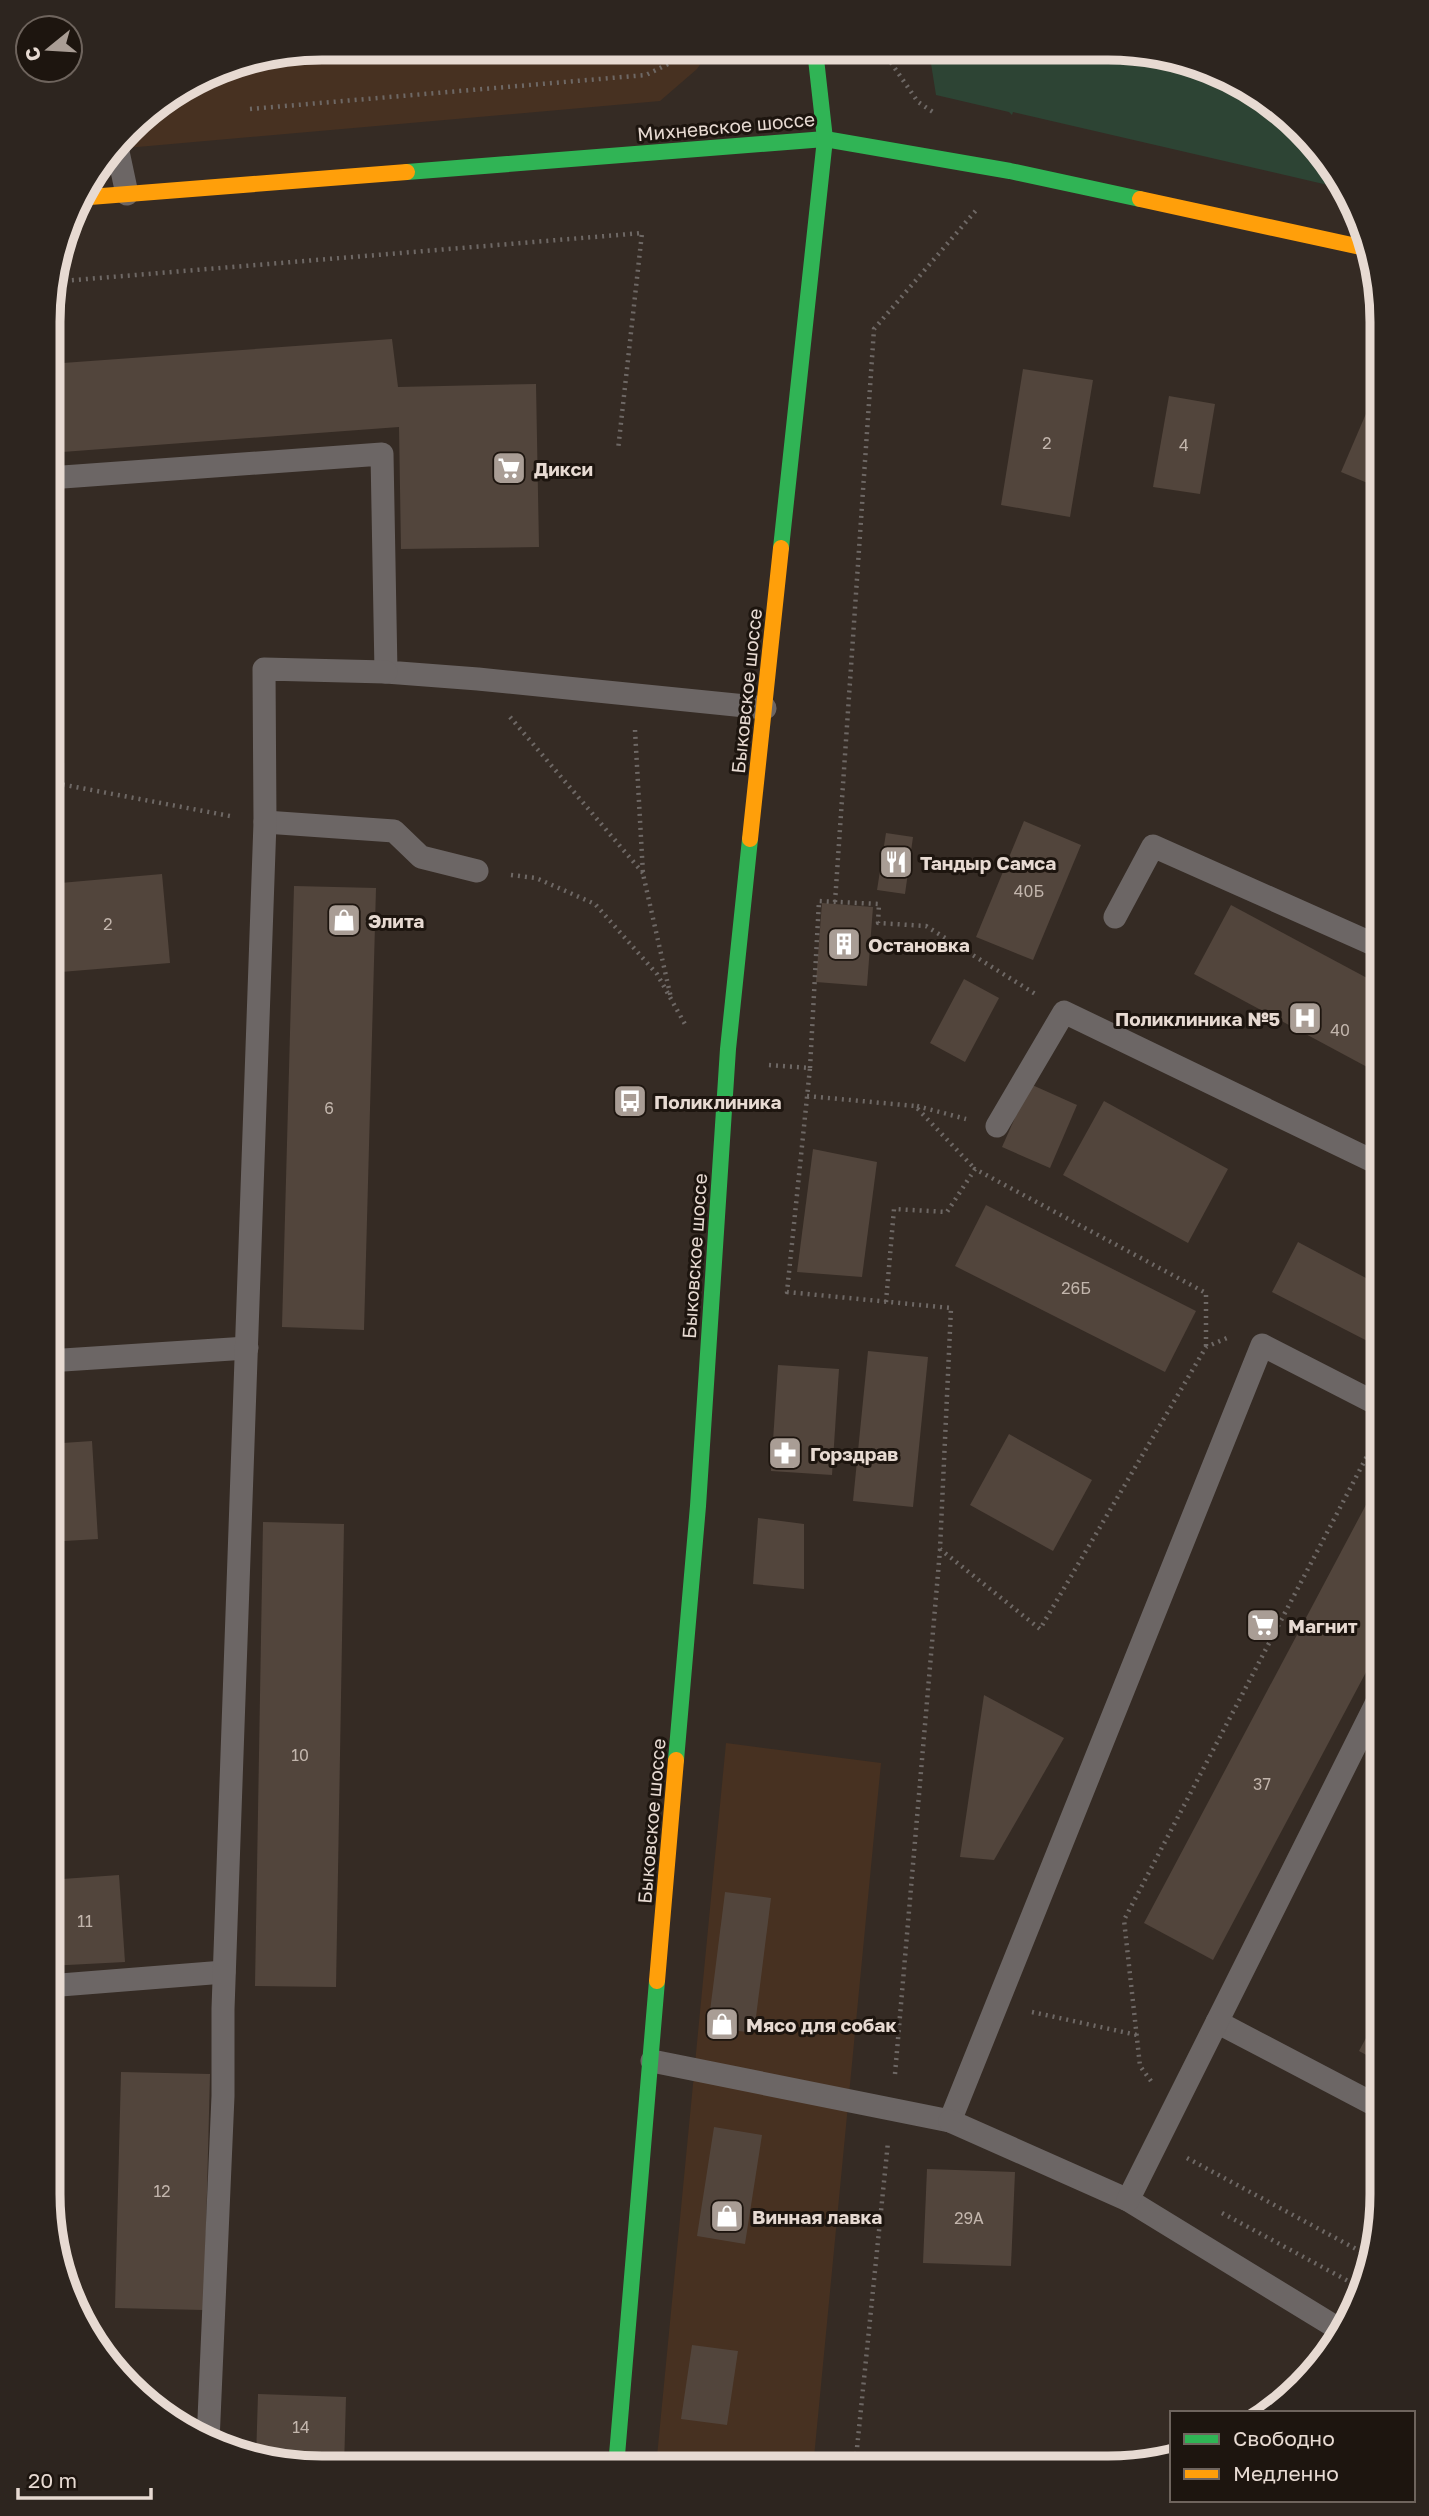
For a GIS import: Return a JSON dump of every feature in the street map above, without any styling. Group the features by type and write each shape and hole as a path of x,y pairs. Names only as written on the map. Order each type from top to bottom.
{"main road":[{"name":"Быковское шоссе","path":"617,2456 698,1506 727,1061 825,139 816,60"},
{"name":"Михневское шоссе","path":"92,197 825,139 1010,172 1359,247"}],"lane":[{"path":"119,156 127,194"},
{"path":"60,477 382,454 386,672"},
{"path":"209,2430 223,2096 224,1972 265,822 264,669 386,672 478,679 765,708"},
{"path":"265,822 394,831 421,857 477,870"},
{"path":"1115,917 1153,846 1370,943"},
{"path":"997,1126 1064,1012 1370,1160"},
{"path":"950,2121 1262,1345 1370,1400"},
{"path":"60,1360 247,1348"},
{"path":"1128,2200 1217,2022 1370,1737"},
{"path":"60,1985 224,1972"},
{"path":"1217,2022 1370,2102"},
{"path":"652,2061 950,2121 1128,2200 1334,2327"}],"path":[{"path":"250,109 646,75 676,60"},
{"path":"835,901 874,329 1010,172"},
{"path":"63,281 642,233 618,450"},
{"path":"478,679 643,874"},
{"path":"632,694 643,874 673,1006"},
{"path":"60,784 265,822"},
{"path":"477,870 536,878 595,904 657,974 693,1037 727,1061 810,1069"},
{"path":"856,2456 892,2109 940,1549 951,1308 787,1292 810,1069 819,901 879,904 878,923 926,926 1064,1012"},
{"path":"807,1096 915,1105 997,1126"},
{"path":"915,1105 975,1169 1206,1293 1206,1347 1040,1629 940,1549"},
{"path":"886,1302 894,1209 947,1212 975,1169"},
{"path":"1206,1347 1238,1332 1262,1345"},
{"path":"1173,2109 1140,2066 1124,1920 1370,1450"},
{"path":"997,2004 1137,2035"},
{"path":"1157,2142 1363,2253"},
{"path":"1216,2210 1354,2284"}],"shaded area":[{"path":"304,60 703,60 697,69 660,101 126,148 162,114 221,79 254,68"},
{"path":"726,1743 881,1763 814,2456 657,2456"}],"green space":[{"path":"930,60 1125,60 1175,68 1208,79 1267,114 1293,136 1331,186 1013,112 1012,115 1009,112 936,95"}],"building":[{"path":"228,76 229,80 212,84"},
{"path":"392,339 398,387 536,384 539,547 401,549 399,427 60,452 60,363"},
{"path":"1023,369 1093,380 1070,517 1001,505"},
{"path":"1169,396 1215,404 1200,494 1153,487"},
{"path":"1370,404 1370,484 1341,472"},
{"path":"1024,821 1081,845 1033,960 976,937"},
{"path":"886,833 913,837 905,894 877,890"},
{"path":"162,874 170,963 60,972 60,883"},
{"path":"294,886 376,888 364,1330 282,1327"},
{"name":"Остановка","path":"822,903 873,907 867,986 816,982"},
{"path":"1231,905 1370,980 1370,1069 1194,974"},
{"path":"964,979 999,998 965,1062 930,1043"},
{"path":"1030,1084 1077,1105 1050,1168 1002,1147"},
{"path":"1104,1101 1228,1169 1188,1243 1063,1175"},
{"path":"813,1149 877,1162 862,1277 797,1272"},
{"path":"986,1205 1196,1311 1165,1372 955,1266"},
{"path":"1298,1242 1370,1280 1370,1342 1272,1292"},
{"path":"868,1351 928,1357 913,1507 853,1501"},
{"path":"778,1365 839,1369 832,1475 771,1471"},
{"path":"1009,1434 1092,1480 1053,1551 970,1505"},
{"path":"92,1441 98,1539 60,1541 60,1443"},
{"path":"1368,1501 1370,1665 1213,1960 1144,1923"},
{"path":"758,1518 804,1524 804,1589 753,1584"},
{"path":"263,1522 344,1524 336,1987 255,1986"},
{"path":"984,1695 1064,1738 994,1860 960,1857"},
{"path":"119,1875 125,1962 60,1965 60,1879"},
{"path":"725,1892 771,1898 754,2033 708,2027"},
{"path":"1370,2030 1370,2057 1359,2051"},
{"path":"121,2072 210,2074 204,2310 115,2308"},
{"path":"714,2127 762,2135 745,2244 697,2236"},
{"path":"927,2169 1015,2172 1011,2266 923,2263"},
{"path":"692,2345 738,2351 727,2425 681,2419"},
{"path":"258,2394 346,2397 344,2456 304,2456 256,2448"}],"traffic: fast":[{"path":"781,548 825,139 816,60"},
{"path":"407,172 825,139 1010,171 1140,199"},
{"path":"676,1760 698,1506 728,1049 750,839"},
{"path":"617,2456 657,1981"}],"traffic: slow":[{"path":"92,197 407,172"},
{"path":"1140,199 1359,247"},
{"path":"750,839 781,548"},
{"path":"657,1981 676,1760"}],"place":[{"name":"Дикси","path":"509,468"},
{"name":"Тандыр Самса","path":"896,862"},
{"name":"Элита","path":"344,920"},
{"name":"Остановка","path":"844,944"},
{"name":"Поликлиника №5","path":"1305,1018"},
{"name":"Поликлиника","path":"630,1101"},
{"name":"Горздрав","path":"785,1453"},
{"name":"Магнит","path":"1263,1625"},
{"name":"Мясо для собак","path":"722,2024"},
{"name":"Винная лавка","path":"727,2216"}]}
